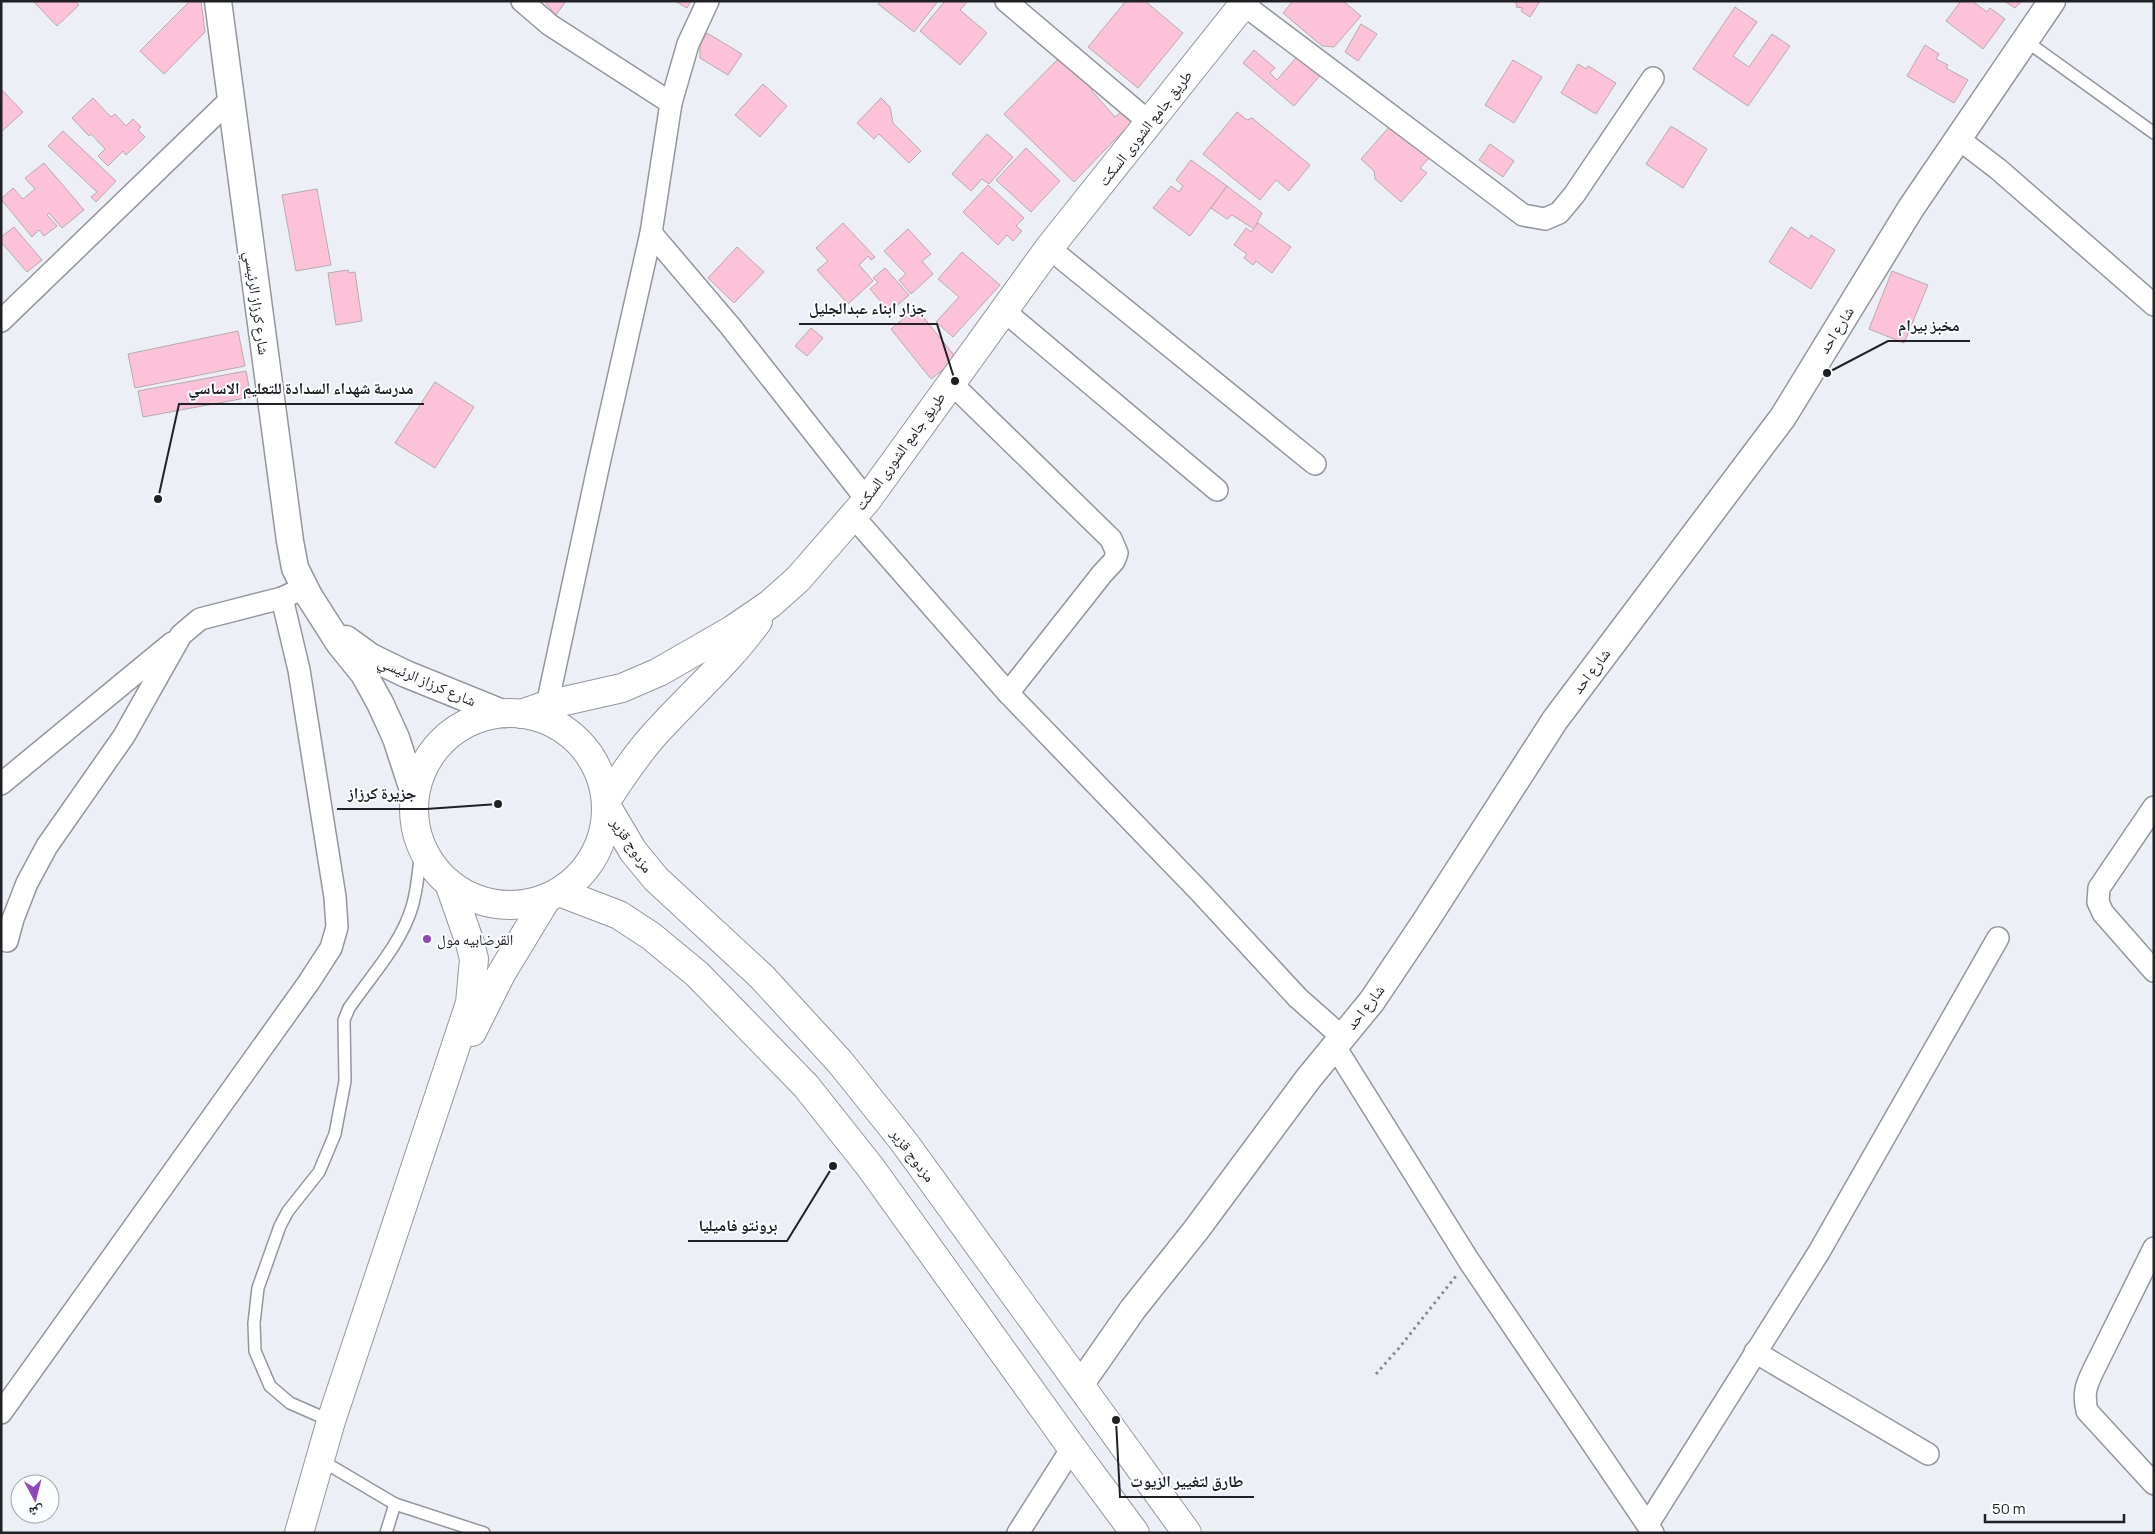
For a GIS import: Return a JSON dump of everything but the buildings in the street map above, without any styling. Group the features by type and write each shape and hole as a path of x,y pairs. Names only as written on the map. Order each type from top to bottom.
{"main road":[{"name":"طريق جامع الشورى السكت","path":"449,883 435,870 422,846 417,835 414,816 415,796 419,778 427,761 438,746 452,733 468,723 486,717 513,714 622,688 659,672 732,630 770,604 798,579 860,507 1049,248 1244,3"},
{"path":"606,804 630,765 652,737 744,641 770,604"},
{"path":"449,883 475,898 504,905 526,904 553,895 576,880 589,864 599,847 605,827 606,804 602,779 593,759 579,742 562,728 542,719 513,714"},
{"name":"مزدوج قزير","path":"606,804 633,851 656,879 762,977 840,1062 904,1142 1187,1533"},
{"path":"299,1533 331,1421 470,1003 474,959 470,942 449,883"},
{"path":"440,1096 501,974 553,895"},
{"path":"553,895 619,915 652,936 697,974 806,1086 872,1168 1072,1448 1136,1533"},
{"path":"1109,1497 1141,1472"}],"street":[{"name":"شارع كرزاز الرئيسي","path":"218,1 295,568 293,592 328,625 371,657 406,674 513,714"},
{"path":"522,1 550,24 671,103"},
{"path":"548,705 598,468 651,233 671,103 688,44 708,1"},
{"path":"1006,1 1149,122"},
{"name":"شارع احد","path":"1080,1385 1337,1041 1372,1001 1555,720 1783,417 1911,208 1960,140 2052,1"},
{"path":"1244,3 1523,215 1545,220 1559,213 1574,195 1653,78"},
{"path":"1,321 230,100"},
{"path":"1960,140 1998,170 2154,305"},
{"path":"651,233 730,326 860,507 1008,693 1201,893 1337,1041 1469,1261 1650,1528 1755,1352 1819,1252 1998,938"},
{"path":"1049,248 1315,464"},
{"path":"1003,310 1216,490"},
{"path":"950,382 1110,539 1117,553 1114,561 1008,693"},
{"path":"1,784 200,619 293,592 299,670 335,897 337,927 331,948 304,990 1,1413"},
{"name":"شارع كرزاز الرئيسي","path":"328,625 364,674 380,703 396,738 415,796"},
{"path":"7,941 27,883 47,846 124,736 181,635"},
{"path":"2154,807 2099,888 2098,902 2102,913 2154,971"},
{"path":"2154,1248 2086,1385 2084,1398 2087,1411 2154,1484"},
{"path":"1755,1352 1928,1454"},
{"path":"1018,1533 1072,1448"}],"lane":[{"path":"2026,41 2154,133"},
{"path":"331,1421 290,1403 270,1386 255,1351 254,1323 258,1288 280,1226 292,1205 319,1172 335,1134 345,1081 344,1020 349,1008 397,940 407,922 415,896 422,846"},
{"path":"319,1459 395,1504 484,1533"},
{"path":"386,1533 395,1504"}],"path":[{"path":"1376,1374 1400,1348 1469,1261"}],"place":[{"name":"مخبز بيرام","path":"1827,373"},
{"name":"جزار ابناء عبدالجليل","path":"955,381"},
{"name":"مدرسة شهداء السدادة للتعليم الاساسي","path":"158,499"},
{"name":"جزيرة كرزاز","path":"498,804"},
{"name":"القرضابيه مول","path":"427,939"},
{"name":"برونتو فاميليا","path":"833,1166"},
{"name":"طارق لتغيير الزيوت","path":"1116,1420"}]}
